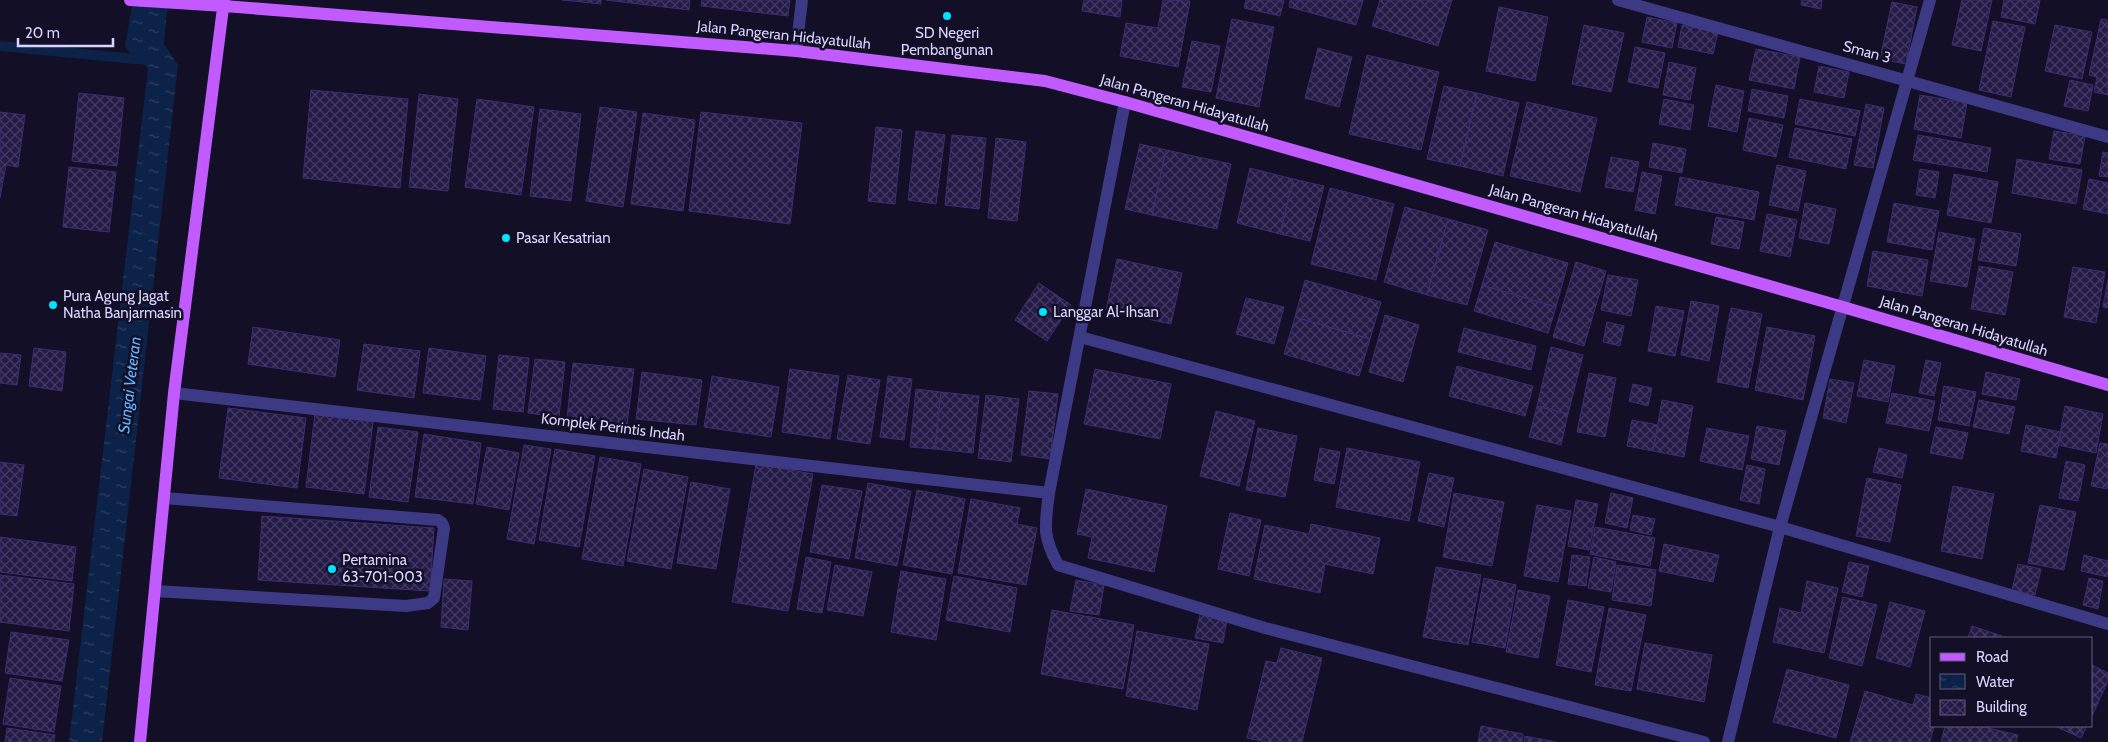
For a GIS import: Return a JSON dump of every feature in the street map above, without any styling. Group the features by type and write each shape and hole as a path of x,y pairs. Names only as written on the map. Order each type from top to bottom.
{"main road":[{"name":"Jalan Pangeran Hidayatullah","path":"130,0 180,4 224,3 796,51 1045,81 1125,102 1843,307 2108,385"},
{"path":"140,742 174,393 224,3"}],"street":[{"path":"796,51 802,0"},
{"name":"Sman 3","path":"1618,0 2108,137"},
{"path":"1728,742 1780,528 1930,0"},
{"path":"1125,102 1049,493 1045,525 1048,545 1058,565 1265,628 1704,742"},
{"path":"1080,337 1780,528 2108,624"},
{"name":"Komplek Perintis Indah","path":"174,393 1049,493"},
{"path":"155,591 406,606 428,603 434,598 444,528 438,520 164,498"}],"water":[{"name":"Sungai Veteran","path":"133,0 168,0 164,44 178,65 102,742 69,742 148,68 134,58 125,46"}],"building":[{"path":"562,0 601,0 601,4"},
{"path":"606,0 690,0 689,10"},
{"path":"702,0 790,0 788,16 701,6"},
{"path":"1084,0 1122,0 1120,17 1082,11"},
{"path":"1163,0 1190,1 1178,67 1120,56 1126,23 1158,28"},
{"path":"1246,0 1284,0 1280,16 1244,8"},
{"path":"1290,0 1363,0 1356,25 1289,7"},
{"path":"1380,0 1452,0 1438,46 1372,26"},
{"path":"1802,0 1822,0 1821,9 1801,5"},
{"path":"1962,0 1992,0 1981,51 1952,45"},
{"path":"2004,0 2040,0 2035,24 2001,17"},
{"path":"1892,2 1917,7 1906,64 1880,59"},
{"path":"1499,7 1548,17 1535,81 1486,71"},
{"path":"1647,17 1677,23 1672,48 1642,42"},
{"path":"1232,19 1274,27 1259,107 1216,98"},
{"path":"2101,19 2108,20 2108,95 2094,92 2097,77 2089,75"},
{"path":"1993,21 2025,27 2011,97 1979,90"},
{"path":"1584,25 1624,33 1611,92 1572,84"},
{"path":"1682,25 1718,32 1713,54 1678,47"},
{"path":"2055,25 2092,32 2082,79 2045,71"},
{"path":"1192,41 1220,46 1211,92 1182,87"},
{"path":"1635,47 1665,53 1658,88 1628,82"},
{"path":"1318,48 1352,57 1339,107 1305,98"},
{"path":"1756,49 1800,57 1794,89 1749,80"},
{"path":"1367,55 1439,72 1421,150 1349,134"},
{"path":"1669,62 1696,68 1690,100 1663,95"},
{"path":"1819,66 1849,72 1844,98 1814,92"},
{"path":"2070,80 2093,85 2088,111 2064,106"},
{"path":"1716,85 1744,91 1737,132 1708,126"},
{"path":"1444,86 1477,93 1460,166 1427,159"},
{"path":"1752,89 1788,96 1784,118 1748,111"},
{"path":"311,90 408,99 400,188 303,178"},
{"path":"79,93 124,98 117,166 72,161"},
{"path":"1477,93 1519,103 1503,176 1460,166"},
{"path":"419,94 458,99 448,191 409,187"},
{"path":"1920,95 1967,103 1961,138 1914,129"},
{"path":"477,99 534,107 521,195 465,187"},
{"path":"1664,99 1694,105 1690,130 1659,124"},
{"path":"1800,99 1860,111 1855,136 1795,124"},
{"path":"1527,102 1597,118 1580,192 1510,176"},
{"path":"1866,104 1884,108 1873,168 1854,165"},
{"path":"600,107 637,112 623,207 586,201"},
{"path":"540,109 581,114 571,201 530,196"},
{"path":"0,112 25,115 18,167 6,165 0,198"},
{"path":"701,112 802,123 790,224 689,211"},
{"path":"643,113 695,120 683,211 631,204"},
{"path":"1749,118 1783,125 1776,157 1743,150"},
{"path":"876,127 902,130 895,204 868,201"},
{"path":"1795,128 1852,139 1846,169 1789,157"},
{"path":"916,131 945,135 936,204 908,200"},
{"path":"2054,131 2085,136 2080,164 2049,159"},
{"path":"952,135 986,138 979,209 945,205"},
{"path":"1918,135 1991,148 1987,172 1913,160"},
{"path":"996,138 1026,142 1017,221 988,218"},
{"path":"1653,143 1686,149 1682,173 1649,167"},
{"path":"1140,144 1166,150 1152,215 1125,209"},
{"path":"1166,150 1231,164 1217,229 1152,215"},
{"path":"2103,152 2108,153 2108,177 2099,176"},
{"path":"1611,157 1639,162 1633,192 1605,187"},
{"path":"2017,159 2082,170 2076,204 2012,193"},
{"path":"1777,165 1806,171 1798,211 1769,205"},
{"path":"69,167 116,172 109,232 63,227"},
{"path":"1250,168 1293,179 1280,234 1237,223"},
{"path":"1920,169 1939,172 1935,198 1916,195"},
{"path":"1642,172 1662,176 1655,214 1635,210"},
{"path":"1954,174 1998,182 1991,223 1947,215"},
{"path":"1680,177 1759,192 1754,220 1675,205"},
{"path":"1293,179 1324,186 1310,241 1280,234"},
{"path":"2089,179 2108,183 2108,214 2083,209"},
{"path":"1330,188 1394,204 1376,280 1311,264"},
{"path":"1805,203 1836,209 1829,244 1799,238"},
{"path":"1894,203 1939,211 1932,250 1887,242"},
{"path":"1405,207 1448,219 1427,295 1384,282"},
{"path":"1767,214 1797,220 1790,257 1760,251"},
{"path":"1716,217 1744,222 1739,249 1711,244"},
{"path":"1448,219 1488,230 1467,305 1427,295"},
{"path":"1984,228 2021,234 2016,266 1978,260"},
{"path":"1939,232 1975,239 1967,287 1930,281"},
{"path":"1495,242 1568,263 1556,307 1482,285"},
{"path":"1873,251 1928,260 1922,296 1867,286"},
{"path":"1117,259 1182,273 1171,324 1106,310"},
{"path":"1576,262 1606,271 1584,346 1553,337"},
{"path":"1979,266 2013,272 2005,315 1971,309"},
{"path":"2073,267 2105,272 2096,323 2064,317"},
{"path":"1608,275 1638,280 1631,316 1601,310"},
{"path":"2108,279 2108,308 2103,307"},
{"path":"1305,280 1381,302 1370,339 1295,317"},
{"name":"Langgar Al-Ihsan","path":"1039,283 1071,305 1047,341 1015,320"},
{"path":"1482,285 1556,307 1548,333 1474,311"},
{"path":"1246,298 1284,307 1274,344 1236,334"},
{"path":"1691,301 1719,306 1709,361 1681,355"},
{"path":"1656,306 1684,311 1675,356 1648,351"},
{"path":"1731,308 1762,314 1748,388 1717,382"},
{"path":"1385,315 1419,325 1403,382 1369,372"},
{"path":"1295,317 1370,339 1359,376 1284,354"},
{"path":"1607,322 1624,326 1620,346 1603,342"},
{"path":"253,327 340,340 335,377 248,364"},
{"path":"1767,327 1815,336 1803,400 1755,390"},
{"path":"1464,328 1536,346 1531,370 1458,352"},
{"path":"364,344 420,351 414,398 357,390"},
{"path":"1551,347 1583,355 1568,414 1537,406"},
{"path":"34,348 66,352 62,391 29,386"},
{"path":"429,348 486,356 480,400 423,393"},
{"path":"0,353 21,355 17,385 0,383"},
{"path":"499,355 529,358 523,412 493,409"},
{"path":"535,359 565,362 559,417 528,413"},
{"path":"1864,360 1895,366 1888,402 1857,396"},
{"path":"1926,360 1941,363 1934,396 1919,393"},
{"path":"573,363 634,369 627,425 567,418"},
{"path":"1457,366 1533,386 1525,416 1449,396"},
{"path":"790,369 839,376 830,439 782,432"},
{"path":"1095,369 1171,384 1160,439 1084,424"},
{"path":"642,372 702,380 696,425 636,419"},
{"path":"1986,372 2020,379 2016,400 1982,394"},
{"path":"1589,373 1616,378 1605,437 1577,432"},
{"path":"848,375 880,380 870,444 837,439"},
{"path":"712,376 779,387 771,437 704,427"},
{"path":"888,376 912,379 904,440 880,437"},
{"path":"1830,379 1854,383 1846,423 1823,418"},
{"path":"1633,384 1652,388 1648,406 1629,401"},
{"path":"1944,386 1976,392 1969,426 1938,420"},
{"path":"916,389 941,392 935,449 910,447"},
{"path":"1029,391 1058,394 1050,459 1021,455"},
{"path":"941,392 979,396 973,453 935,449"},
{"path":"1892,393 1935,401 1929,431 1886,423"},
{"path":"986,395 1019,399 1011,462 978,458"},
{"path":"1662,400 1693,406 1684,457 1653,451"},
{"path":"1979,400 2015,407 2009,434 1973,427"},
{"path":"1537,406 1568,414 1561,445 1529,437"},
{"path":"2065,406 2103,414 2096,453 2058,445"},
{"path":"228,408 306,418 297,488 219,478"},
{"path":"1216,411 1255,421 1239,486 1200,476"},
{"path":"315,414 373,422 364,494 306,487"},
{"path":"1632,420 1658,425 1653,451 1627,446"},
{"path":"2026,425 2061,432 2056,458 2021,451"},
{"path":"1757,426 1786,431 1779,465 1751,459"},
{"path":"378,427 418,432 408,502 369,497"},
{"path":"1936,427 1968,433 1962,459 1930,453"},
{"path":"1258,428 1297,436 1285,497 1246,490"},
{"path":"1707,428 1749,436 1742,470 1700,461"},
{"path":"424,434 481,443 473,504 415,497"},
{"path":"2100,443 2108,444 2108,489 2091,486"},
{"path":"524,445 551,449 534,544 507,539"},
{"path":"487,447 519,453 509,510 476,504"},
{"path":"1320,448 1340,452 1334,484 1314,480"},
{"path":"1347,448 1420,462 1409,521 1336,507"},
{"path":"1879,448 1907,455 1902,478 1873,472"},
{"path":"555,449 595,456 579,547 539,540"},
{"path":"600,457 641,464 623,566 582,559"},
{"path":"2066,461 2085,465 2078,501 2059,498"},
{"path":"0,462 24,465 17,516 0,514"},
{"path":"756,464 813,474 788,611 732,602"},
{"path":"1747,465 1765,469 1759,504 1740,500"},
{"path":"644,469 688,477 671,569 627,561"},
{"path":"1429,473 1454,478 1444,527 1418,521"},
{"path":"1867,478 1901,485 1890,542 1856,536"},
{"path":"691,482 730,489 716,569 677,563"},
{"path":"868,483 911,491 897,566 855,558"},
{"path":"822,485 862,491 849,559 810,552"},
{"path":"1953,486 1994,494 1982,559 1941,551"},
{"path":"1086,489 1167,506 1154,572 1088,558 1092,537 1077,534"},
{"path":"917,490 965,499 952,574 903,565"},
{"path":"1454,493 1504,502 1492,566 1443,557"},
{"path":"1611,493 1633,498 1627,528 1605,523"},
{"path":"971,499 1020,508 1017,524 1037,528 1026,585 958,573"},
{"path":"1576,500 1598,504 1589,550 1568,546"},
{"path":"1537,505 1571,511 1558,582 1524,576"},
{"path":"2040,505 2076,512 2064,570 2028,563"},
{"path":"1230,513 1261,520 1249,576 1218,569"},
{"path":"1633,515 1655,519 1651,535 1630,530"},
{"path":"262,516 434,528 430,591 258,580"},
{"path":"1311,524 1380,538 1373,574 1325,564 1320,593 1254,579 1265,525 1309,534"},
{"path":"1595,527 1655,538 1650,566 1590,554"},
{"path":"0,537 76,547 72,581 0,572"},
{"path":"1664,544 1719,555 1713,582 1659,571"},
{"path":"1572,555 1590,557 1586,586 1568,584"},
{"path":"2084,555 2108,561 2108,577 2081,571"},
{"path":"806,557 831,562 822,613 797,609"},
{"path":"1594,557 1616,562 1611,592 1588,588"},
{"path":"1849,562 1869,566 1862,597 1842,592"},
{"path":"2018,564 2041,569 2035,595 2012,590"},
{"path":"835,565 872,572 863,616 827,610"},
{"path":"1617,565 1656,570 1651,606 1612,600"},
{"path":"1436,567 1481,575 1468,645 1423,637"},
{"path":"901,571 946,579 936,640 891,632"},
{"path":"0,575 74,584 69,631 0,622"},
{"path":"954,576 1017,588 1010,632 946,620"},
{"path":"1484,578 1516,585 1505,648 1472,642"},
{"path":"2089,578 2103,581 2098,609 2083,605"},
{"path":"444,579 472,581 468,630 441,627"},
{"path":"1076,580 1104,585 1099,615 1070,611"},
{"path":"1807,581 1838,588 1824,653 1773,642 1780,608 1801,613"},
{"path":"1518,590 1550,596 1538,658 1506,652"},
{"path":"1843,597 1877,605 1862,666 1829,658"},
{"path":"1568,600 1604,607 1591,672 1556,665"},
{"path":"1890,602 1925,611 1910,667 1876,658"},
{"path":"1609,608 1646,615 1631,691 1595,685"},
{"path":"1052,610 1134,625 1123,689 1041,674"},
{"path":"1200,614 1227,619 1223,643 1195,638"},
{"path":"1972,626 2002,636 2002,637 1968,637"},
{"path":"1137,631 1209,644 1197,710 1126,696"},
{"path":"11,632 69,640 62,681 5,673"},
{"path":"1645,643 1712,655 1704,702 1637,689"},
{"path":"1281,648 1322,658 1302,742 1266,742 1247,738 1266,661 1277,663"},
{"path":"2093,666 2108,673 2108,681 2093,714"},
{"path":"1787,669 1849,685 1836,738 1773,722"},
{"path":"10,678 61,686 54,732 3,724"},
{"path":"1865,691 1913,705 1916,694 1930,698 1930,727 1934,727 1930,742 1850,742"},
{"path":"1481,726 1523,734 1522,742 1478,742"},
{"path":"1945,727 1984,727 2018,735 2016,742 1941,742"},
{"path":"2057,727 2086,727 2081,738"},
{"path":"7,728 55,735 54,742 5,742"},
{"path":"1525,736 1556,742 1524,742"}],"waterway":[{"path":"0,46 146,60"}],"place":[{"name":"SD Negeri Pembangunan","path":"947,16"},
{"name":"Pasar Kesatrian","path":"506,238"},
{"name":"Pura Agung Jagat Natha Banjarmasin","path":"53,305"},
{"name":"Langgar Al-Ihsan","path":"1043,312"},
{"name":"Pertamina 63-701-003","path":"332,569"}]}
